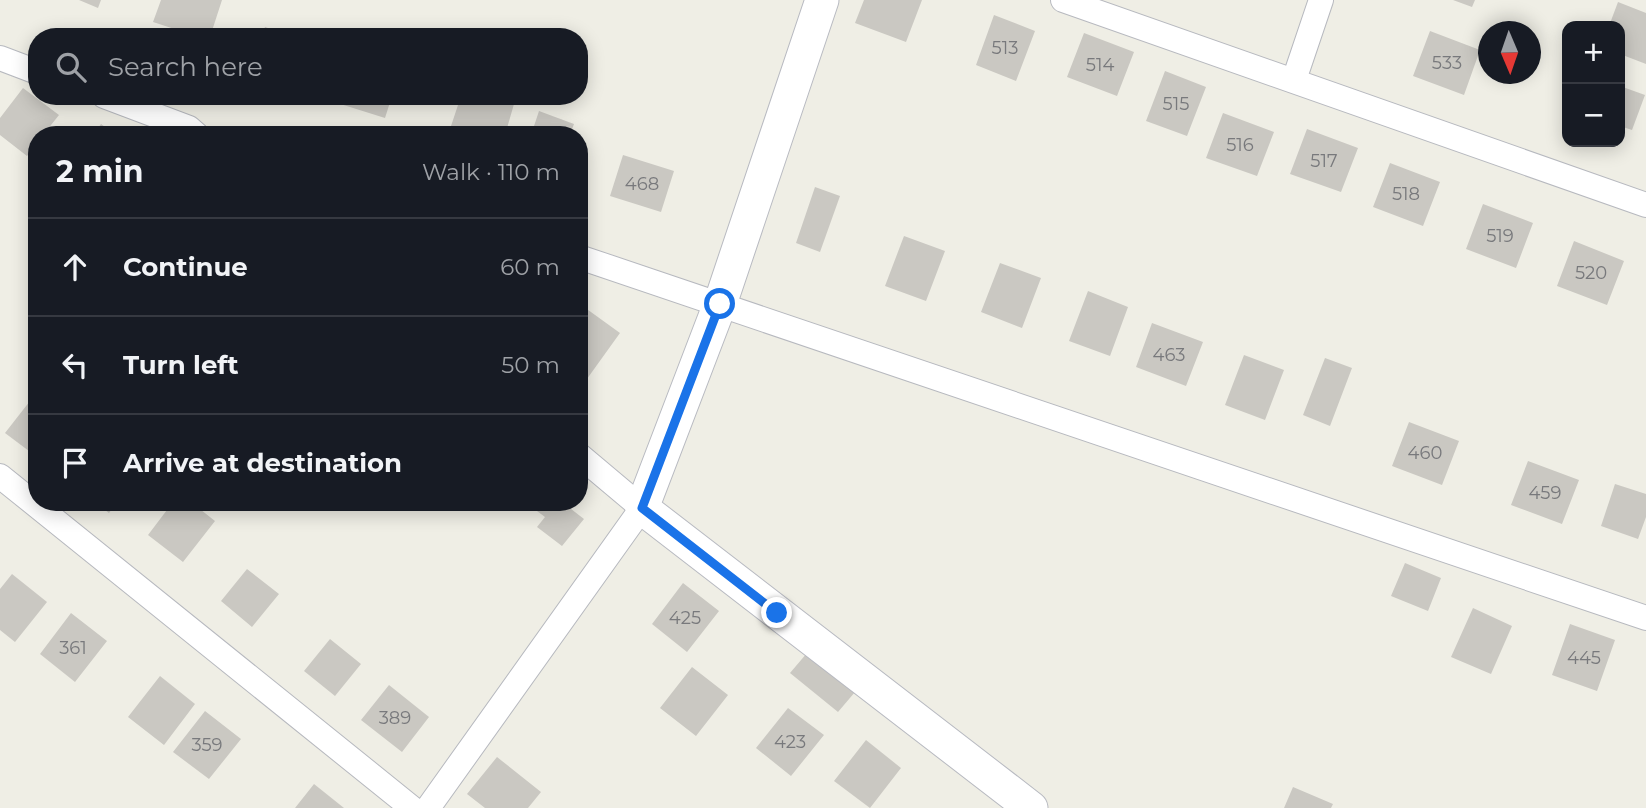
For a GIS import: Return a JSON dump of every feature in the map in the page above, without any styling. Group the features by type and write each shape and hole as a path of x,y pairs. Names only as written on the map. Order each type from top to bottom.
{"street":[{"path":"428,808 642,508 720,304 822,0"},
{"path":"1063,0 1646,205"},
{"path":"1294,80 1321,0"},
{"path":"0,58 28,69"},
{"path":"128,105 183,126"},
{"path":"588,260 1646,618"},
{"path":"588,463 642,508 1031,808"},
{"path":"0,477 28,499"},
{"path":"42,511 412,808"}],"building":[{"path":"79,0 101,0 98,8"},
{"path":"161,0 222,0 213,28 171,28 153,22"},
{"path":"864,0 922,0 906,42 855,23"},
{"path":"1453,0 1475,0 1472,7"},
{"path":"1618,2 1646,13 1646,64 1625,56 1625,21 1611,21"},
{"path":"994,15 1035,31 1016,81 976,65"},
{"path":"1430,31 1478,49 1464,95 1413,76"},
{"path":"1084,33 1134,52 1117,96 1067,77"},
{"path":"1165,71 1206,87 1187,136 1146,121"},
{"path":"23,88 28,92 28,105 46,105 59,115 50,126 28,126 27,156 0,135 0,118"},
{"path":"1625,88 1645,95 1632,130 1625,128"},
{"path":"344,105 389,105 385,118"},
{"path":"458,105 514,105 508,126 451,126"},
{"path":"539,111 574,124 573,126 534,126"},
{"path":"1223,113 1274,132 1257,176 1206,158"},
{"path":"1307,129 1358,148 1341,192 1290,174"},
{"path":"623,155 674,171 661,212 610,196"},
{"path":"1390,163 1440,182 1423,226 1373,207"},
{"path":"815,187 840,196 820,252 796,243"},
{"path":"1483,204 1533,223 1516,268 1466,249"},
{"path":"904,236 945,251 926,301 885,286"},
{"path":"1574,241 1624,261 1607,305 1557,286"},
{"path":"1000,263 1041,278 1022,328 981,312"},
{"path":"1088,291 1128,307 1110,356 1069,341"},
{"path":"588,310 620,333 588,377"},
{"path":"1152,323 1203,342 1186,386 1136,367"},
{"path":"1244,355 1284,370 1265,420 1225,405"},
{"path":"1325,358 1352,368 1330,426 1303,415"},
{"path":"28,404 28,450 5,433"},
{"path":"1409,422 1459,441 1442,485 1392,466"},
{"path":"1528,461 1579,480 1562,524 1511,505"},
{"path":"1615,484 1646,494 1646,517 1638,539 1601,526"},
{"path":"166,511 202,511 215,521 183,562 148,535"},
{"path":"537,511 574,511 584,519 562,546 537,527 545,517"},
{"path":"1405,563 1441,578 1428,611 1391,596"},
{"path":"247,569 279,594 252,627 221,601"},
{"path":"12,574 47,602 15,642 0,630 0,589"},
{"path":"683,583 719,611 687,652 652,624"},
{"path":"1473,608 1512,626 1491,674 1451,657"},
{"path":"71,613 107,641 75,682 40,654"},
{"path":"1570,624 1615,640 1597,691 1552,675"},
{"path":"330,639 361,664 335,696 304,671"},
{"path":"807,653 855,692 838,712 790,673"},
{"path":"692,667 728,695 696,736 660,708"},
{"path":"160,676 195,704 164,745 128,717"},
{"path":"389,685 429,717 402,752 361,720"},
{"path":"788,708 824,735 791,776 756,748"},
{"path":"205,711 241,739 209,779 173,752"},
{"path":"866,740 901,768 870,808 834,781"},
{"path":"497,757 541,792 528,808 485,808 467,794"},
{"path":"314,784 344,808 295,808"},
{"path":"1293,787 1333,804 1331,808 1284,808"}],"route":[{"path":"720,304 642,508 777,613"}]}
